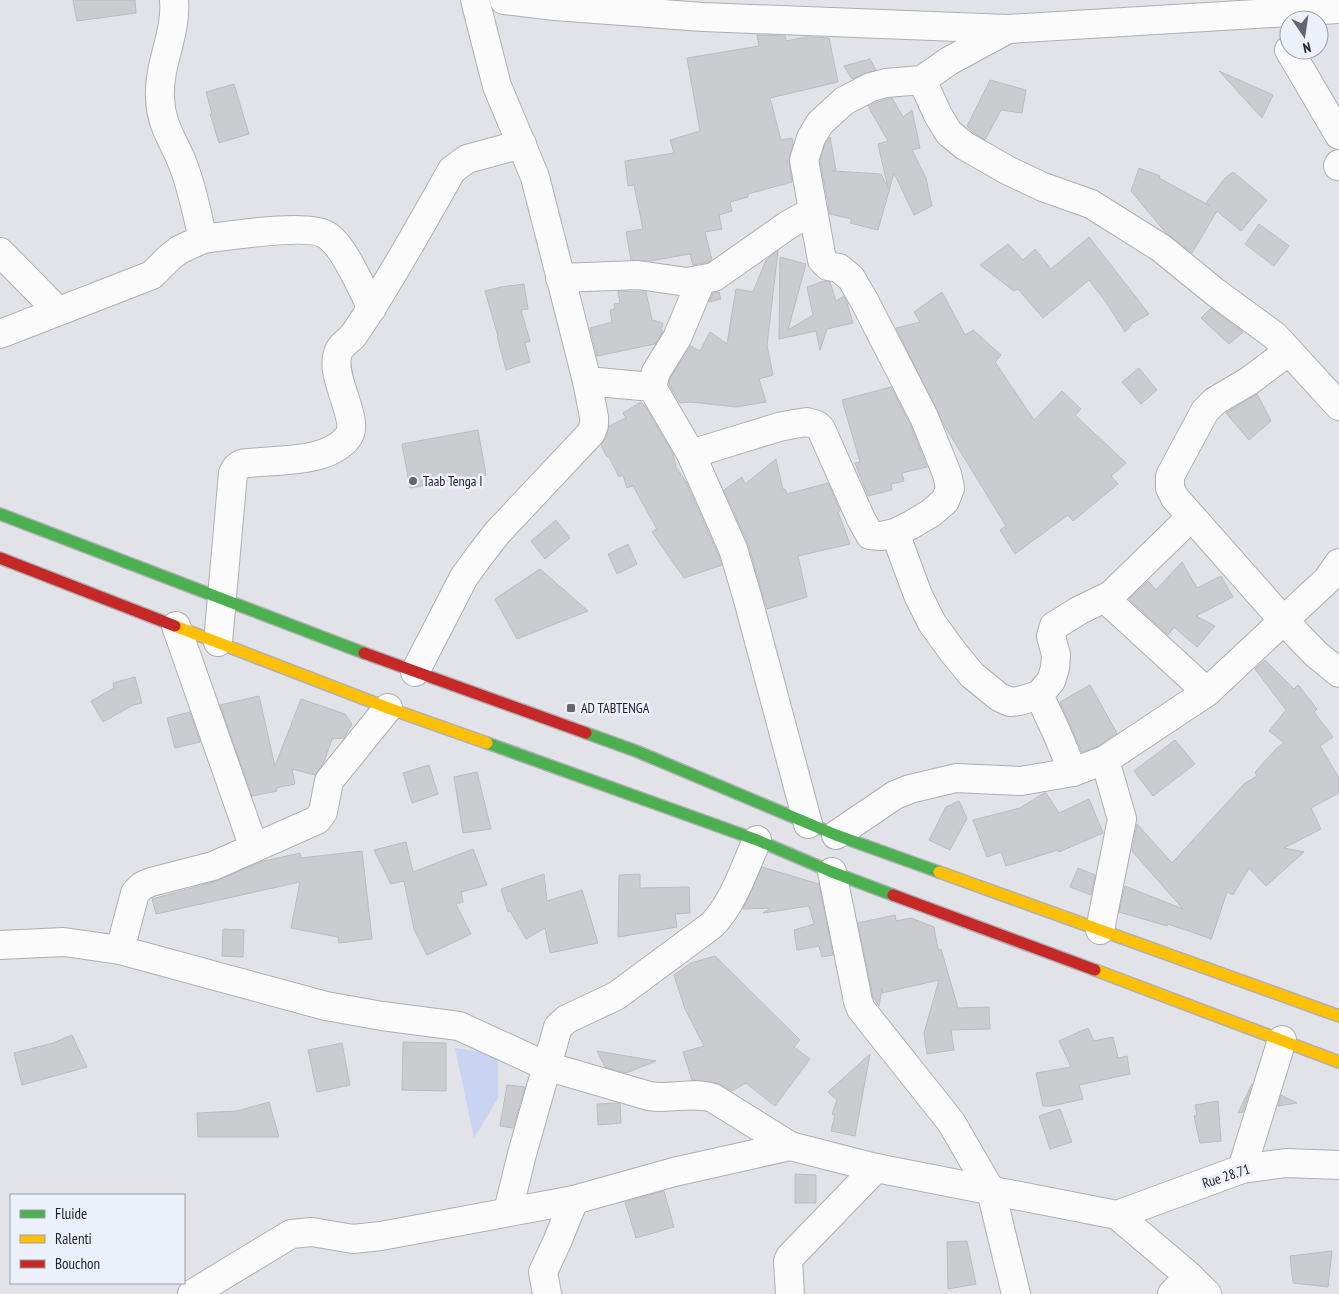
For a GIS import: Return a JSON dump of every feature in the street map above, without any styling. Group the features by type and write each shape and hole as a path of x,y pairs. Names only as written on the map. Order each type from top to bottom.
{"street":[{"path":"174,0 175,13 159,96 163,123 182,162 203,239"},
{"path":"415,672 464,577 497,533 590,433 594,425 587,380 535,177 497,86 475,0"},
{"path":"504,0 555,6 700,8 1008,29 1268,15 1339,9"},
{"path":"1268,15 1279,33"},
{"path":"691,454 779,427 807,422 817,425 821,429 870,535 895,534 931,513 945,501 950,488 947,474 924,417 851,278 839,268 828,266 822,260 804,160 811,138 820,123 844,102 871,87 886,83 922,80 949,61 1008,29"},
{"path":"1295,60 1339,135"},
{"path":"922,80 938,115 950,133 964,146 1043,187 1091,204 1161,248 1215,292 1275,336 1339,406"},
{"path":"218,642 233,473 236,468 241,464 313,456 331,450 349,436 352,423 336,371 336,360 339,350 352,337 372,308 452,170 466,159 522,144"},
{"path":"560,278 638,275 674,281 701,281 727,270 788,225 813,211"},
{"path":"0,334 152,275 179,250 203,239 246,233 311,230 323,232 340,247 372,308"},
{"path":"0,252 58,311"},
{"path":"701,281 677,338 656,372 652,388 691,454 733,549 808,824"},
{"path":"1289,351 1248,381 1215,401 1205,411 1170,476 1170,488 1175,498 1191,517 1283,620 1316,654 1339,673"},
{"path":"587,380 652,388"},
{"path":"0,514 415,672 636,751 836,835 1339,1016"},
{"path":"895,534 918,595 932,623 972,674 999,697 1010,702 1039,695 1051,680 1056,668 1056,655 1051,636 1054,626 1080,610 1111,595 1191,517"},
{"path":"0,558 388,708 757,840 832,872 1339,1062"},
{"path":"836,835 895,795 929,784 956,778 1021,781 1072,772 1105,760 1207,692 1327,580 1339,563"},
{"path":"1111,595 1111,604 1207,692"},
{"path":"176,626 254,848"},
{"path":"1039,695 1072,772"},
{"path":"120,950 135,893 142,886 213,866 317,820 321,816 329,781 388,708"},
{"path":"1100,930 1122,820 1105,760"},
{"path":"508,1211 558,1027 561,1023 616,996 712,925 729,902 757,840"},
{"path":"832,872 861,1009 942,1109 991,1191 1016,1294"},
{"path":"0,945 64,942 120,950 326,1006 382,1016 459,1026 546,1066 649,1096 708,1096 790,1146 876,1168 1117,1215 1189,1288"},
{"path":"1242,1169 1282,1040"},
{"path":"192,1294 291,1234 312,1232 353,1239 381,1236 574,1200 674,1172 790,1146"},
{"name":"Rue 28.71","path":"1117,1215 1242,1169 1286,1163 1339,1165"},
{"path":"790,1294 788,1262 790,1257 876,1168"},
{"path":"547,1294 543,1272 574,1200"}],"shaded area":[{"path":"455,1048 498,1054 498,1098 474,1138"}],"building":[{"path":"73,0 135,0 136,13 77,21"},
{"path":"757,35 785,36 786,41 806,37 829,38 838,82 770,98 781,140 792,138 793,143 789,162 792,182 748,194 748,197 730,202 732,211 719,215 722,229 705,232 712,260 708,262 693,265 690,254 650,261 631,260 626,232 643,229 634,185 628,186 625,161 674,153 670,140 700,131 687,58 759,46"},
{"path":"870,59 876,70 852,79 844,66"},
{"path":"1219,71 1273,95 1262,118"},
{"path":"990,80 1026,90 1022,113 1001,110 985,140 967,126"},
{"path":"234,84 249,134 219,143 210,114 212,114 206,92"},
{"path":"892,98 903,117 912,110 920,148 912,150 926,178 932,206 914,215 894,173 878,230 850,223 852,219 830,214 820,161 825,144 830,137 836,170 832,171 881,174 888,188 878,144 888,141 868,106"},
{"path":"1139,168 1160,176 1159,178 1210,206 1206,203 1225,178 1233,172 1267,200 1241,231 1217,211 1192,253 1166,233 1131,191"},
{"path":"1259,224 1289,246 1274,266 1245,244"},
{"path":"1089,237 1149,314 1133,323 1125,332 1089,280 1043,318 1018,289 1014,291 980,265 1008,244 1023,260 1035,249 1051,269"},
{"path":"778,251 767,345 773,375 759,379 766,402 736,407 691,402 680,403 669,385 670,378 691,346 700,351 710,332 727,344 736,289 753,292 766,260"},
{"path":"780,257 806,264 788,330 813,315 807,287 824,281 830,282 836,301 844,296 853,323 827,329 820,350 816,331 779,339"},
{"path":"524,284 528,309 521,310 530,341 525,343 530,362 506,370 485,291"},
{"path":"618,291 646,292 652,320 663,323 661,330 663,331 655,344 597,356 590,328 612,322 610,310 615,309 614,304 620,303"},
{"path":"719,292 721,299 709,302 713,293"},
{"path":"942,292 965,335 973,330 1001,355 995,362 1034,420 1062,391 1081,409 1075,415 1126,463 1111,476 1118,484 1073,521 1068,515 1015,554 1000,530 1006,526 944,425 896,328 920,322 914,312"},
{"path":"1211,308 1243,332 1229,344 1201,318"},
{"path":"1139,368 1157,390 1141,404 1122,382"},
{"path":"891,387 910,424 927,467 902,473 904,481 891,484 892,490 868,496 855,463 860,462 842,400"},
{"path":"1257,394 1271,421 1249,440 1226,413"},
{"path":"641,402 673,454 676,467 686,482 722,565 684,578 652,532 657,529 633,486 627,488 623,475 619,477 601,445 606,438 609,426 626,418 623,413"},
{"path":"478,430 486,475 410,488 402,444"},
{"path":"776,459 783,490 785,489 787,494 828,483 840,511 838,512 850,544 798,556 807,597 767,609 748,544 724,490 742,477 745,484"},
{"path":"556,520 570,538 545,559 531,541"},
{"path":"628,544 637,564 617,574 608,554"},
{"path":"1182,562 1197,588 1221,576 1233,597 1196,616 1215,626 1197,647 1174,627 1168,635 1129,599 1148,581 1156,590"},
{"path":"540,569 588,611 517,639 495,599"},
{"path":"1265,660 1294,689 1298,685 1317,709 1314,712 1333,737 1320,746 1339,778 1339,793 1311,808 1321,829 1284,848 1304,852 1266,886 1249,868 1233,895 1227,892 1211,940 1168,924 1167,926 1119,912 1125,886 1183,909 1132,851 1137,824 1172,863 1244,784 1257,776 1255,772 1284,743 1269,731 1286,710 1255,669"},
{"path":"135,677 142,703 133,705 103,722 91,701 114,688 113,683"},
{"path":"1090,685 1117,733 1098,746 1082,752 1060,702"},
{"path":"259,696 275,766 301,699 345,714 352,724 344,738 332,739 324,762 315,775 292,769 295,784 276,788 277,791 252,796 220,705"},
{"path":"190,712 200,742 175,748 167,718"},
{"path":"1175,740 1195,764 1153,796 1134,771"},
{"path":"429,765 438,794 412,803 403,773"},
{"path":"477,772 491,829 463,833 454,777"},
{"path":"1046,793 1059,813 1089,799 1103,833 1059,852 1058,850 1006,866 1001,852 987,857 973,820 1020,808"},
{"path":"959,801 967,818 950,850 929,840 946,807"},
{"path":"406,842 413,872 473,849 487,885 461,892 463,902 456,904 471,934 427,955 414,929 404,881 391,884 374,850"},
{"path":"362,851 372,939 339,943 338,937 291,928 300,882 156,914 152,899 217,881 260,862 300,853 301,858"},
{"path":"762,867 819,884 833,955 822,957 819,946 797,950 794,930 814,924 809,906 763,913 771,908 743,909"},
{"path":"1078,868 1095,875 1091,895 1070,887"},
{"path":"544,874 547,901 582,890 598,943 550,953 545,928 526,939 510,911 508,912 501,889"},
{"path":"640,874 640,888 689,887 690,913 675,914 677,927 618,937 619,875"},
{"path":"895,915 896,921 911,918 934,927 938,950 941,949 958,1008 989,1007 990,1029 951,1030 954,1050 927,1054 924,1033 939,980 882,993 882,988 879,1006 873,997 858,923"},
{"path":"223,929 244,930 243,957 222,956"},
{"path":"715,956 800,1040 794,1047 810,1059 775,1106 746,1083 732,1091 717,1083 692,1080 683,1052 704,1046 685,1009 674,975 691,963"},
{"path":"1088,1028 1094,1041 1113,1037 1118,1058 1127,1056 1130,1074 1079,1085 1083,1099 1052,1106 1043,1106 1036,1073 1071,1067 1059,1041"},
{"path":"72,1035 87,1067 22,1085 14,1053 53,1043"},
{"path":"403,1042 446,1043 446,1091 402,1090"},
{"path":"342,1043 350,1085 317,1092 308,1050"},
{"path":"597,1051 656,1061 626,1073 605,1067"},
{"path":"870,1054 855,1136 831,1131 835,1115 832,1114 837,1100 828,1092"},
{"path":"1252,1084 1243,1112 1238,1113"},
{"path":"507,1085 525,1087 513,1128 500,1126"},
{"path":"1281,1095 1297,1103 1278,1106"},
{"path":"1218,1101 1221,1141 1200,1143 1194,1116 1197,1115 1195,1105"},
{"path":"269,1102 279,1137 198,1137 197,1113 237,1111"},
{"path":"597,1104 620,1104 621,1123 598,1125"},
{"path":"1060,1109 1072,1142 1050,1149 1039,1116"},
{"path":"795,1174 816,1175 816,1203 795,1203"},
{"path":"664,1191 674,1227 636,1238 625,1202"},
{"path":"967,1241 976,1284 948,1289 947,1242"},
{"path":"1332,1251 1328,1287 1293,1283 1290,1256"}],"traffic: fast":[{"path":"0,514 364,653"},
{"path":"586,733 636,751 836,835 939,872"},
{"path":"487,743 757,840 832,872 893,895"}],"traffic: slow":[{"path":"175,626 388,708 487,743"},
{"path":"939,872 1339,1016"},
{"path":"1095,970 1339,1062"}],"traffic: jam":[{"path":"0,558 175,626"},
{"path":"364,653 586,733"},
{"path":"893,895 1095,970"}],"place":[{"name":"Taab Tenga I","path":"413,481"},
{"name":"AD TABTENGA","path":"571,708"}]}
